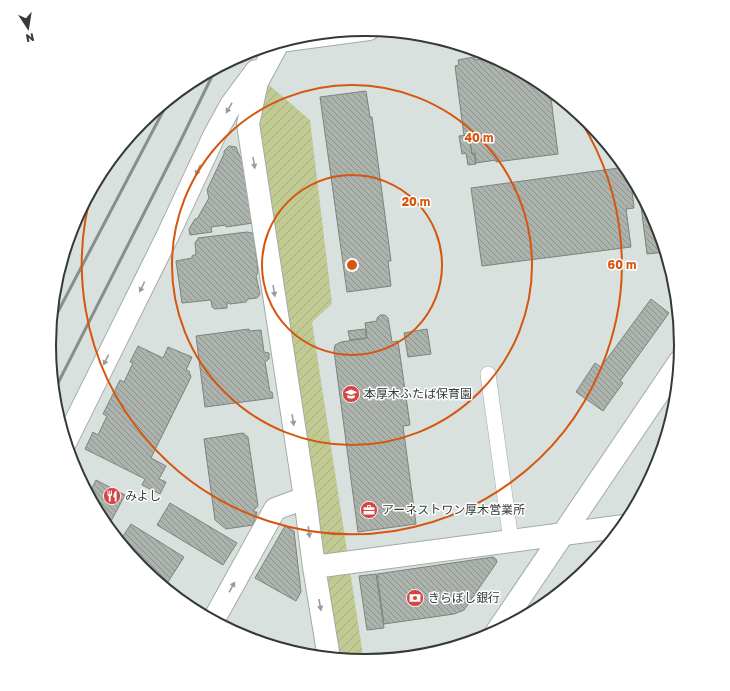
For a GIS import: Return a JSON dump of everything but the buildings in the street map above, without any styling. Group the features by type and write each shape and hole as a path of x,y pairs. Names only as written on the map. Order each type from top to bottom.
{"street":[{"path":"69,436 215,134 231,105 272,50"},
{"path":"274,50 257,82 248,124 305,498 314,567 329,652"},
{"path":"503,622 674,370"},
{"path":"215,617 275,509 305,498"},
{"path":"314,567 615,527"}],"lane":[{"path":"488,374 511,541"}],"green space":[{"path":"269,85 310,120 332,304 312,322 363,655 334,653 257,112"}],"railway":[{"path":"58,384 212,76"},
{"path":"57,313 163,111"}],"place":[{"name":"本厚木ふたば保育園","path":"351,394"},
{"name":"みよし","path":"112,496"},
{"name":"アーネストワン厚木営業所","path":"369,510"},
{"name":"きらぼし銀行","path":"415,598"}]}
